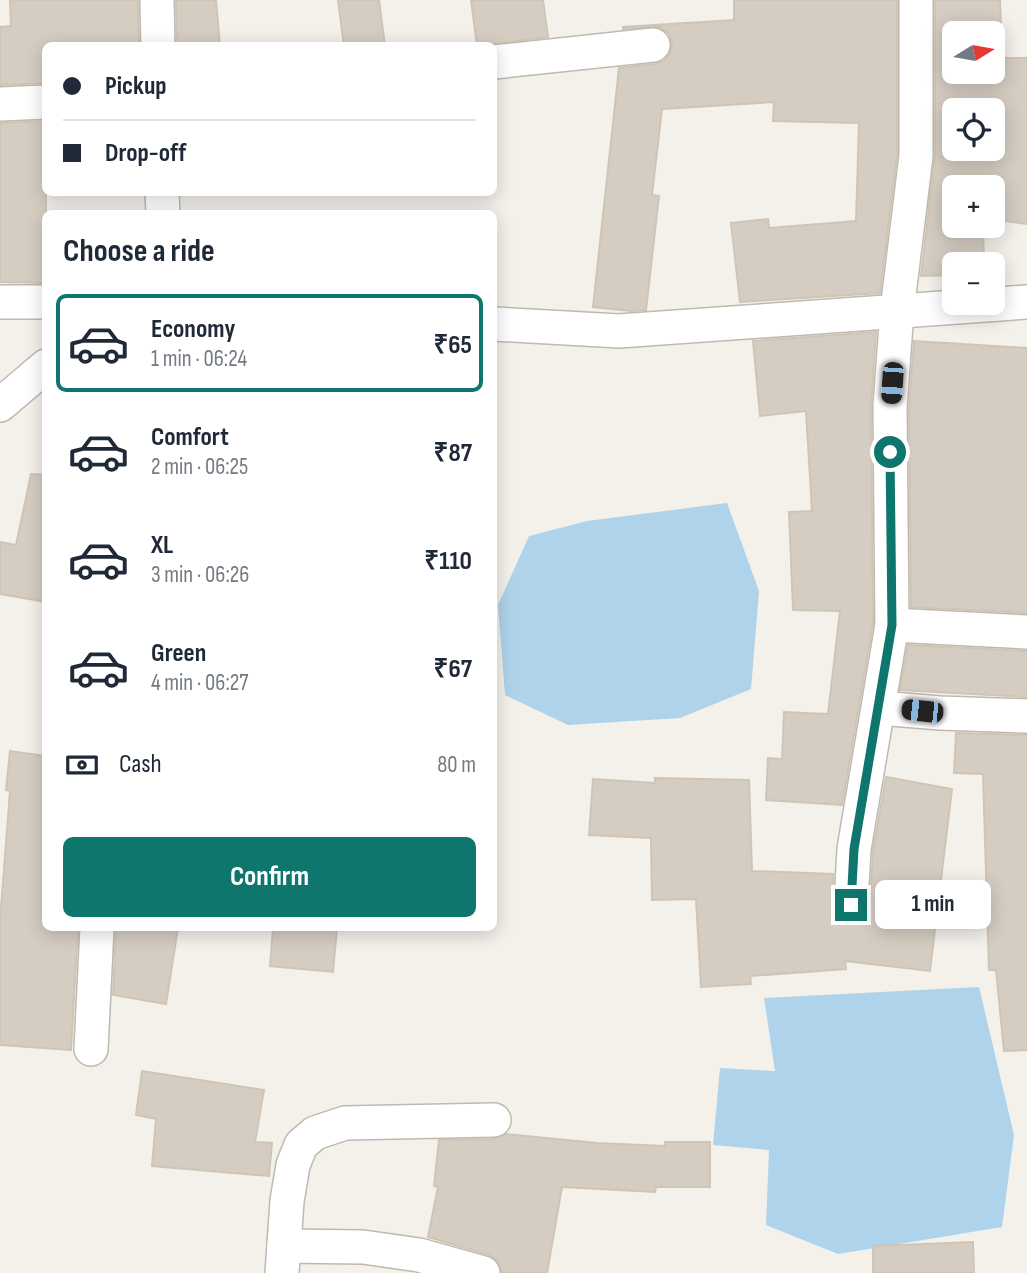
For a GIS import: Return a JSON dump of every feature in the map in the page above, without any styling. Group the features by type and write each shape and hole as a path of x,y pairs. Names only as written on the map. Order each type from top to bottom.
{"street":[{"path":"157,0 158,42"},
{"path":"851,905 854,849 892,625 890,406 897,311 916,156 916,0"},
{"path":"497,62 653,45"},
{"path":"0,104 42,102"},
{"path":"0,302 42,302"},
{"path":"497,324 619,331 1027,302"},
{"path":"0,405 42,369"},
{"path":"892,625 1027,632"},
{"path":"879,708 1027,716"},
{"path":"91,1049 97,931"},
{"path":"483,1273 408,1253 363,1247 283,1259 293,1165 301,1145 315,1133 345,1123 494,1120"}],"water":[{"path":"727,503 759,591 751,689 680,718 568,725 505,695 498,605 529,536 587,521"},
{"path":"979,987 1014,1135 1002,1227 838,1254 766,1225 769,1150 713,1145 720,1068 775,1071 764,998"}],"building":[{"path":"10,0 138,0 139,42 42,42 42,83 0,85 0,27 11,26"},
{"path":"176,0 216,0 220,42 177,42"},
{"path":"338,0 379,0 384,42 343,42"},
{"path":"471,0 543,0 548,37 497,43 476,42"},
{"path":"734,0 897,0 897,155 880,293 740,302 731,223 768,219 769,228 856,221 859,123 773,121 774,102 662,109 652,195 659,196 646,310 593,307 619,68 664,61 672,44 669,34 660,27 623,27 734,20"},
{"path":"935,0 1000,0 1001,21 942,21 942,84 1005,84 1005,58 1027,58 1027,224 1005,221 1005,175 942,175 942,238 983,238 984,252 942,252 942,275 921,276 935,156"},
{"path":"42,121 42,196 46,196 46,210 42,210 42,283 0,282 0,123"},
{"path":"876,332 871,406 873,623 842,805 766,800 768,758 782,759 784,712 828,714 840,611 793,610 789,512 812,511 806,411 760,416 753,341"},
{"path":"914,341 1027,348 1027,613 911,607 909,407"},
{"path":"31,474 42,475 42,601 0,594 0,542 16,545"},
{"path":"908,645 1027,651 1027,697 900,690"},
{"path":"956,733 1027,735 1027,1050 1004,1051 996,970 989,970 983,774 954,773"},
{"path":"10,751 42,755 42,931 78,931 71,1050 0,1045 0,921 10,791 6,790"},
{"path":"886,777 952,789 930,971 845,961 846,969 750,976 751,984 701,987 696,899 652,900 651,838 589,835 593,779 655,783 655,778 749,780 752,871 833,874 834,913 840,921 851,924 860,922 867,916 870,907 873,851"},
{"path":"116,931 178,931 166,1004 113,995"},
{"path":"273,931 337,931 333,972 270,966"},
{"path":"142,1071 264,1090 255,1142 272,1143 269,1176 152,1166 156,1119 136,1115"},
{"path":"506,1134 597,1143 665,1146 665,1142 710,1142 710,1187 656,1187 655,1192 562,1187 547,1273 502,1273 497,1260 489,1255 428,1237 438,1187 434,1186 439,1140 494,1139"},
{"path":"973,1242 974,1273 873,1273 873,1246"}],"route":[{"path":"851,905 854,849 892,625 890,452"}]}
